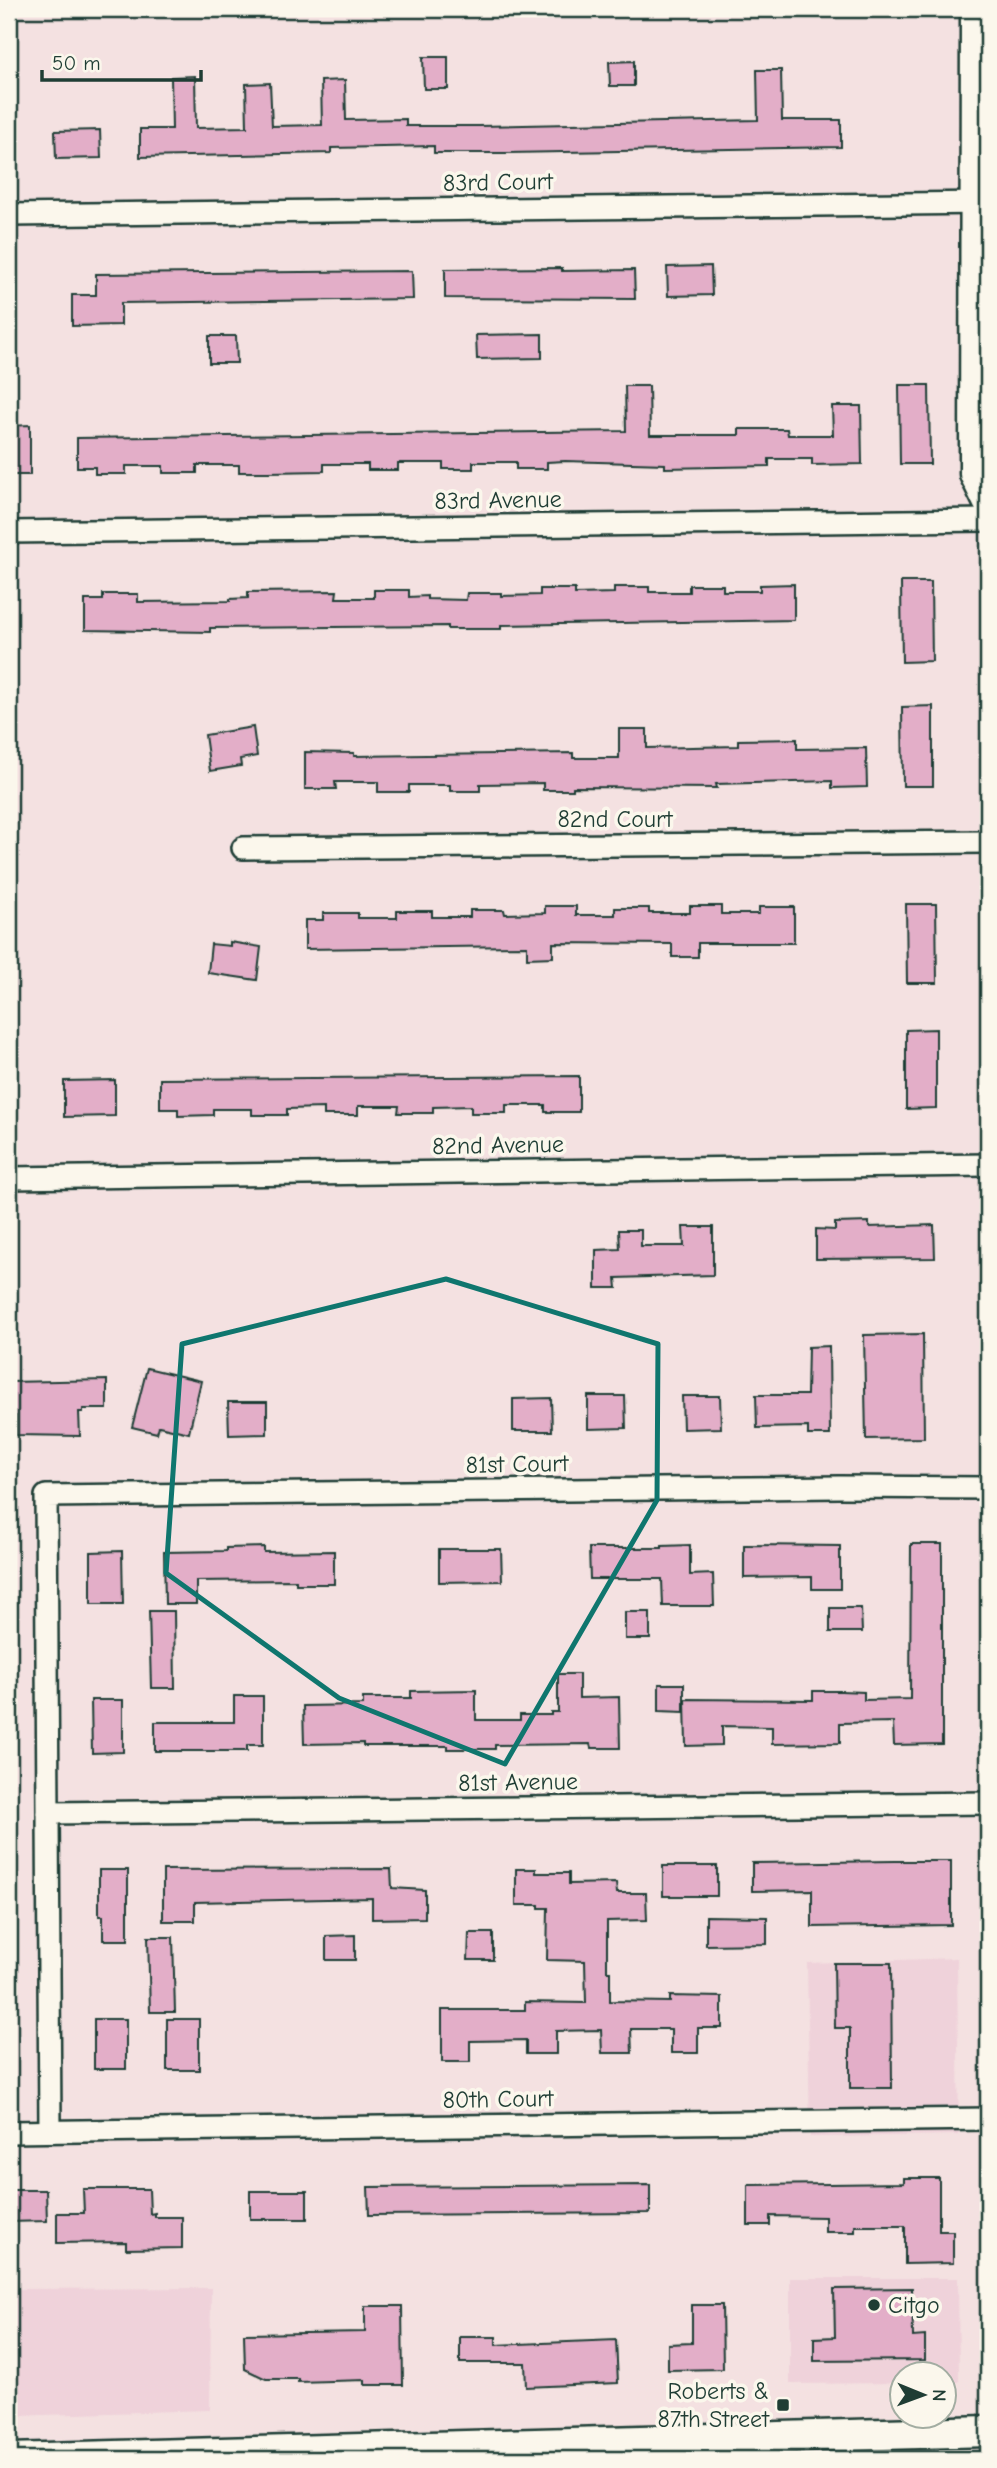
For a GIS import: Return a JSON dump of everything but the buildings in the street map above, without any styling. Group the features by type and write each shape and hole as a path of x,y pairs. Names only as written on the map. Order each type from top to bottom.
{"street":[{"path":"976,9 982,203 975,474 988,501"},
{"name":"83rd Court","path":"9,215 982,203"},
{"name":"83rd Avenue","path":"9,532 988,520"},
{"name":"82nd Court","path":"243,848 988,842"},
{"name":"82nd Avenue","path":"9,1178 988,1165"},
{"name":"81st Court","path":"48,1813 46,1496 797,1487 988,1488"},
{"name":"81st Avenue","path":"48,1813 988,1803"},
{"path":"48,1813 50,2131"},
{"name":"80th Court","path":"9,2132 988,2119"},
{"path":"9,2459 565,2451 988,2431"}],"highlighted area":[{"path":"446,1279 658,1344 657,1500 505,1764 339,1698 166,1573 182,1344"}],"shaded area":[{"path":"957,1958 959,2135 810,2137 807,1963"},
{"path":"790,2278 958,2278 959,2382 958,2360 888,2360 888,2383 790,2384"},
{"path":"211,2288 210,2410 9,2416 9,2289"}],"place":[{"name":"Citgo","path":"874,2305"},
{"name":"Roberts & 87th Street","path":"783,2405"}]}
